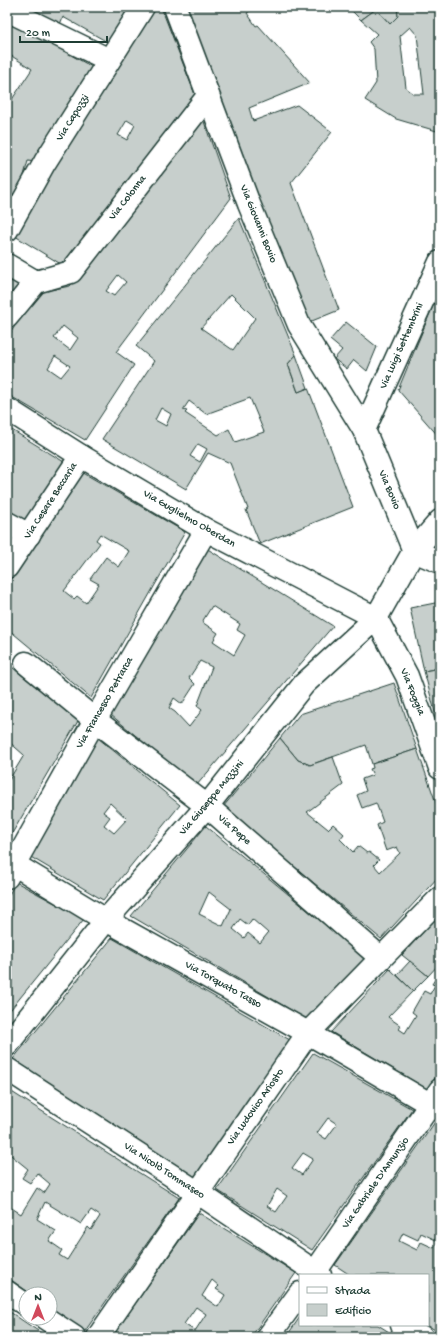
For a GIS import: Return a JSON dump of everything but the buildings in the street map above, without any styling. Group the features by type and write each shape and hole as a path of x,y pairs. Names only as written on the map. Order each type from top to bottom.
{"street":[{"name":"Via Capozzi","path":"7,230 45,162 143,7"},
{"name":"Via Giovanni Bovio","path":"175,7 249,204 299,325 364,430"},
{"path":"7,10 109,60"},
{"name":"Via Colonna","path":"36,282 71,272 208,96"},
{"name":"Via Luigi Settembrini","path":"364,430 440,262"},
{"path":"7,265 36,282 7,317"},
{"name":"Via Guglielmo Oberdan","path":"7,409 81,456 206,530 376,618"},
{"name":"Via Bovio","path":"364,430 414,551"},
{"name":"Via Cesare Beccaria","path":"7,567 81,456"},
{"name":"Via Giuseppe Mazzini","path":"7,1045 106,920 206,806 304,684 376,618 414,551 440,520"},
{"path":"7,523 29,535"},
{"name":"Via Francesco Petrarca","path":"9,867 206,530"},
{"path":"414,551 440,562"},
{"name":"Via Foggia","path":"376,618 407,676 440,768"},
{"name":"Via Pepe","path":"26,664 95,720 206,806 381,958"},
{"name":"Via Torquato Tasso","path":"9,867 308,1033 437,1102"},
{"name":"Via Ludovico Ariosto","path":"98,1337 308,1033 440,898"},
{"name":"Via Nicolò Tommaseo","path":"7,1069 197,1192 316,1274"},
{"name":"Via Gabriele D'Annunzio","path":"316,1274 437,1102"},
{"path":"7,1292 18,1300"},
{"path":"268,1337 299,1294"},
{"path":"57,1326 74,1337"},
{"path":"404,1326 422,1337"}]}
